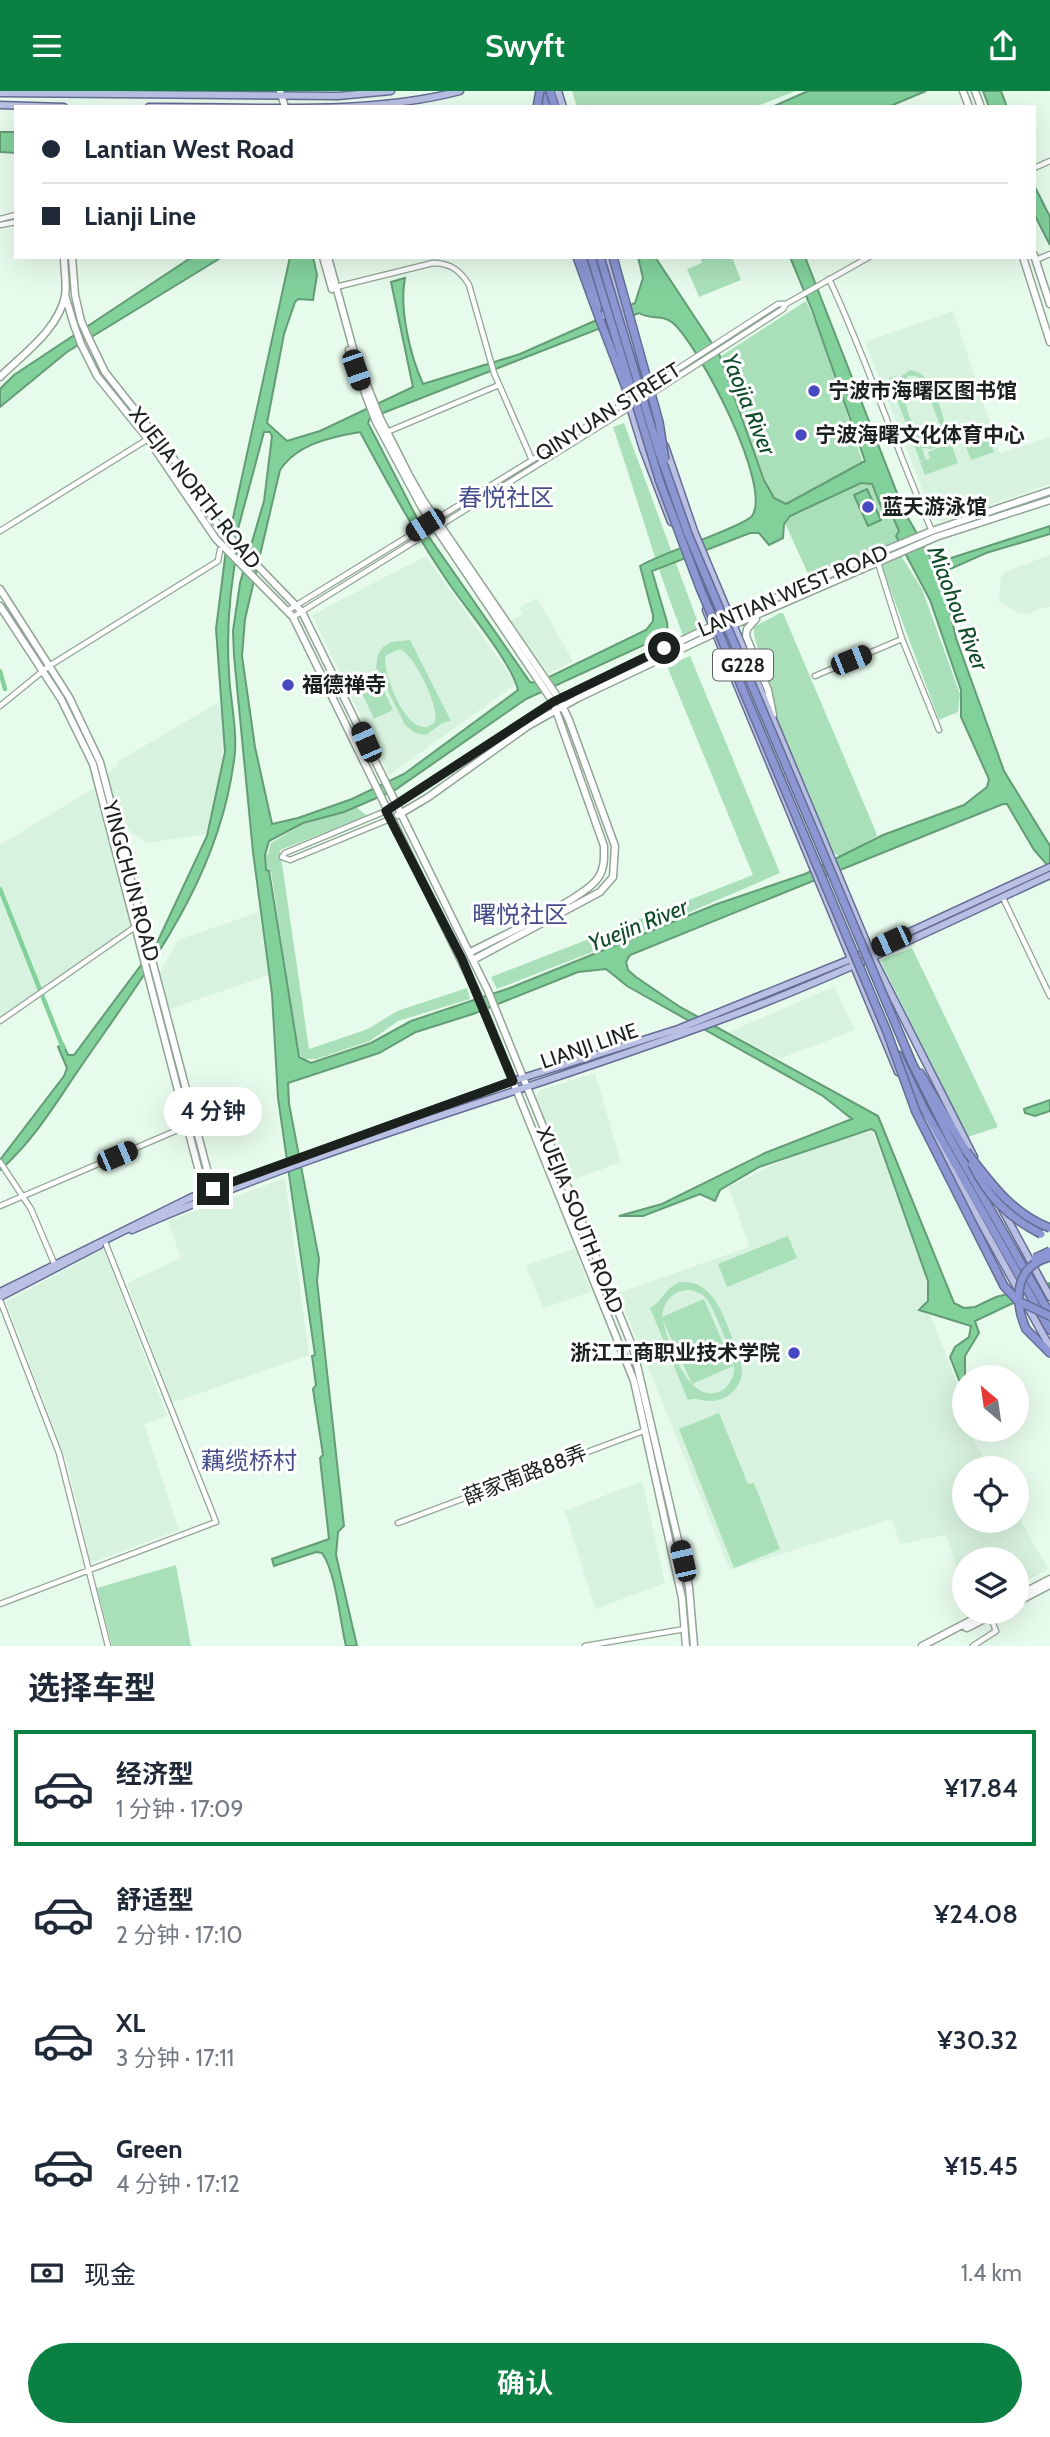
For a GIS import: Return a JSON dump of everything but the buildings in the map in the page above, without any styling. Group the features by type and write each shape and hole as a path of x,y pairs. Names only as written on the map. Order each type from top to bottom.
{"highway":[{"path":"578,259 623,385 642,422"},
{"path":"587,259 600,320"},
{"name":"G228","path":"588,259 660,482 701,588 887,1032 924,1109 1050,1331"},
{"name":"G228","path":"601,259 688,534 912,1063 949,1137 1050,1315"},
{"path":"613,259 659,422 669,481"},
{"path":"887,1032 927,1135 1004,1286 1018,1301 1050,1315"},
{"path":"912,1063 929,1085 985,1191 1016,1221 1050,1237"},
{"path":"966,1151 1013,1207 1050,1229"},
{"path":"1050,1251 1028,1263 1017,1294 1019,1313 1026,1329 1050,1353"},
{"path":"1023,1278 1028,1269 1050,1257"}],"main road":[{"path":"0,93 279,94 391,91"},
{"path":"319,105 387,103 460,91"},
{"path":"0,104 30,105"},
{"path":"588,259 643,449 715,633 902,1081 1050,1347"},
{"path":"607,259 695,533 871,954 937,1088 1049,1296"},
{"path":"871,954 1003,898 1050,867"},
{"path":"852,963 1031,881 1050,876"},
{"name":"LIANJI LINE","path":"0,1296 54,1263 213,1192 513,1081 689,1024 852,963"},
{"name":"LIANJI LINE","path":"304,1158 724,1019 852,963"},
{"name":"LIANJI LINE","path":"0,1296 104,1242 201,1197"}],"street":[{"path":"1037,167 1050,161"},
{"path":"0,377 51,326 65,295 64,259"},
{"name":"XUEJIA NORTH ROAD","path":"72,259 81,321 105,372 173,458 225,533 259,571 302,612 396,806"},
{"path":"327,259 377,419 433,525 558,704 615,846 613,877 588,900 473,960 396,806"},
{"name":"QINYUAN STREET","path":"286,611 413,532 433,525 720,350 783,309 786,304 865,259"},
{"path":"1024,259 1050,340"},
{"path":"1035,259 1050,304"},
{"path":"334,287 433,263 455,268 469,285 494,373 532,460"},
{"path":"826,281 859,347 891,436 932,531"},
{"name":"XUEJIA NORTH ROAD","path":"65,295 81,344 103,384 148,439 221,548 293,617 386,811"},
{"name":"QINYUAN STREET","path":"648,392 778,304 786,304"},
{"path":"387,432 499,385"},
{"name":"QINYUAN STREET","path":"293,617 417,539 433,525 532,460 629,404"},
{"path":"377,419 387,432 433,525"},
{"path":"0,531 148,439"},
{"path":"925,538 932,531 1050,491"},
{"path":"903,548 925,538 1050,500"},
{"path":"0,706 49,666 218,561 221,548"},
{"name":"LANTIAN WEST ROAD","path":"390,819 558,704 878,563 903,548"},
{"name":"LANTIAN WEST ROAD","path":"386,811 558,704 712,625 903,548"},
{"path":"878,563 902,639 939,730"},
{"name":"YINGCHUN ROAD","path":"0,589 69,697 100,762 213,1192"},
{"name":"YINGCHUN ROAD","path":"0,606 61,699 93,764 201,1179 201,1197"},
{"path":"764,613 747,629 746,636 768,690 774,721"},
{"path":"815,676 902,639"},
{"path":"469,953 576,895 596,881 602,872 604,846 558,704"},
{"path":"386,811 390,819 290,860 282,857 285,853 386,811"},
{"name":"XUEJIA SOUTH ROAD","path":"390,819 478,995 515,1090 581,1244 634,1381 682,1598 686,1646"},
{"path":"1003,898 1050,996"},
{"path":"0,1021 135,927"},
{"name":"XUEJIA SOUTH ROAD","path":"473,960 494,1003 525,1087 633,1348 689,1587 694,1646"},
{"path":"0,1206 187,1126"},
{"path":"0,1162 23,1195 54,1263"},
{"path":"0,1604 215,1522 104,1242"},
{"path":"0,1296 59,1453 108,1646"},
{"name":"薛家南路88弄","path":"398,1523 644,1430 653,1429"},
{"path":"1029,1590 1050,1579"},
{"path":"1029,1596 1050,1585"},
{"path":"922,1646 968,1624"},
{"path":"973,1646 994,1635 996,1631 993,1624"},
{"path":"585,1646 684,1629"}],"shaded area":[{"path":"572,91 796,91 760,105 576,105"},
{"path":"808,91 926,91 893,105 776,105"},
{"path":"983,91 1001,91 1006,105 988,105"},
{"path":"0,132 14,132 14,153 0,152"},
{"path":"1036,189 1050,217 1050,245 1036,218"},
{"path":"189,259 219,259 67,352 0,407 0,389 14,375"},
{"path":"290,259 313,259 317,275 313,300 298,299 295,302 284,334 267,423 287,441 320,431 413,387 391,282 405,278 403,304 407,332 423,384 520,354 635,303 643,278 638,259 656,259 719,354 764,480 774,498 786,504 865,461 812,310 791,259 806,259 904,511 931,558 942,561 1050,526 1050,534 986,553 941,573 956,638 1004,771 1050,846 1050,868 1034,850 1007,804 1003,804 630,955 626,962 628,970 636,977 680,1007 878,1116 954,1303 964,1308 975,1307 996,1297 1050,1283 1050,1294 1011,1304 975,1321 979,1333 965,1356 965,1365 953,1365 950,1357 955,1347 969,1337 971,1326 919,1310 928,1301 928,1281 875,1131 871,1129 759,1167 720,1190 715,1201 700,1194 643,1216 619,1216 662,1204 765,1153 852,1119 823,1096 627,986 606,969 578,972 473,1014 416,1032 379,1053 288,1083 289,1104 319,1259 317,1281 344,1526 338,1532 336,1555 357,1646 346,1646 331,1572 322,1553 316,1552 274,1566 272,1559 329,1539 320,1458 323,1455 313,1389 316,1385 312,1356 315,1355 278,1098 272,994 253,852 234,656 233,631 240,583 264,501 272,436 270,432 264,432 238,529 239,541 228,623 235,752 228,796 215,838 199,878 158,953 45,1119 24,1146 0,1170 0,1160 64,1076 67,1068 58,1047 63,1044 68,1055 74,1055 156,945 207,836 225,752 216,629 226,550","holes":["639,313 673,323 685,337 715,386 730,417 752,476 756,500 752,516 746,521 640,566 653,615 653,621 646,630 537,683 530,682 420,524 368,423 370,418","360,432 402,508 448,582 498,650 518,690 404,774 352,799 272,824 255,747 242,656 245,619 280,470 287,461 305,448 326,439","861,483 872,484 885,517 893,517 899,531 896,536 930,600 961,690 961,717 989,779 987,787 964,805 883,835 805,874 717,904 510,988 411,1021 371,1043 311,1063 299,1057 269,871 266,870 265,855 269,841 303,823 344,812 395,790 526,699 668,634 652,571 750,533 759,533 769,545 783,538 784,524 790,516"]},
{"path":"701,259 733,259 741,280 699,297 687,269 702,263"},
{"name":"宁波海曙文化体育中心","path":"806,301 828,354 873,490 885,517 892,516 899,531 895,535 898,542 809,576 765,479 721,356"},
{"path":"953,311 1000,453 1050,437 1050,484 941,522 934,519 865,342"},
{"path":"910,370 918,372 930,384 939,402 947,429 942,444 932,449 922,448 926,460 930,458 928,452 951,443 958,463 925,475 920,462 925,460 920,461 889,378 895,376 897,379","holes":["908,376 916,376 924,384 942,430 940,438 931,441 924,440 913,426 901,388"]},
{"path":"624,423 700,628 683,635 613,427"},
{"path":"987,434 994,452 971,460 964,442"},
{"name":"蓝天游泳馆","path":"867,489 881,520 868,526 854,495"},
{"path":"1050,555 1050,607 1037,609 1030,614 1019,613 999,601 1001,576 1005,572"},
{"path":"426,556 516,684 389,775 312,615"},
{"path":"901,556 922,589 960,694 958,712 939,720 880,562"},
{"path":"537,598 573,661 548,674 510,621 523,614 519,608"},
{"path":"783,613 877,836 840,857 832,852 778,723 754,635 754,627"},
{"path":"410,640 451,721 442,723 426,735 415,733 405,725 376,667 378,654 391,642","holes":["400,649 419,671 434,705 435,722 425,727 416,724 407,716 392,689 388,675 386,655"]},
{"path":"690,656 780,873 644,932 497,989 491,977 753,875 667,666"},
{"path":"379,680 393,710 374,719 360,689"},
{"path":"219,702 223,726 221,777 206,834 147,843 119,823 106,774 118,765 117,762"},
{"path":"97,786 134,925 0,1019 0,845"},
{"path":"356,807 367,816 280,850 309,1049 368,1029 397,1011 467,988 470,999 398,1021 370,1041 317,1059 305,1059 298,1053 271,872 267,870 265,855 268,855 271,843 303,824"},
{"path":"259,912 269,975 167,1010 158,976 178,940"},
{"path":"912,948 998,1127 968,1137 880,960"},
{"path":"835,988 855,1030 779,1059 729,1032"},
{"path":"595,1073 621,1162 572,1180 535,1097 541,1090"},
{"path":"1050,1100 1050,1111 1035,1116 1025,1113 1024,1109"},
{"name":"浙江工商职业技术学院","path":"872,1130 929,1281 930,1314 952,1370 952,1442 975,1442 983,1456 952,1456 952,1533 1028,1533 1048,1569 1029,1579 1029,1547 952,1547 952,1554 946,1535 900,1544 892,1519 730,1570 618,1293 749,1247 729,1187 791,1156"},
{"path":"285,1178 309,1355 172,1403 127,1283 181,1258 168,1221"},
{"path":"788,1236 797,1258 727,1287 718,1264"},
{"path":"104,1249 167,1416 144,1424 179,1530 91,1563 67,1463 6,1302"},
{"path":"575,1249 591,1292 543,1308 526,1265"},
{"path":"681,1282 694,1283 705,1289 721,1311 742,1370 739,1384 724,1398 710,1401 688,1400 650,1308 667,1291","holes":["691,1290 709,1302 734,1366 730,1381 718,1392 707,1393 692,1384 733,1366 704,1299 662,1317 670,1297 679,1292","662,1319 691,1383 669,1342"]},
{"path":"719,1413 748,1484 754,1483 780,1549 734,1568 679,1429"},
{"path":"642,1481 665,1583 595,1609 565,1511"},
{"path":"176,1565 191,1646 112,1646 97,1588"}],"waterway":[{"path":"0,671 5,689"},
{"path":"0,889 63,1048"}],"place":[{"name":"宁波市海曙区图书馆","path":"814,391"},
{"name":"宁波海曙文化体育中心","path":"801,435"},
{"name":"蓝天游泳馆","path":"868,507"},
{"name":"福德禅寺","path":"288,685"},
{"name":"浙江工商职业技术学院","path":"794,1353"}],"district":[{"name":"春悦社区","path":"506,498"},
{"name":"曙悦社区","path":"520,915"},
{"name":"藕缆桥村","path":"249,1461"}],"route":[{"path":"213,1189 513,1081 462,959 386,811 436,781 553,702 664,648"}],"water label":[{"name":"Yaojia River","path":"749,404"},
{"name":"Miaohou River","path":"958,608"},
{"name":"Yuejin River","path":"638,925"}]}
